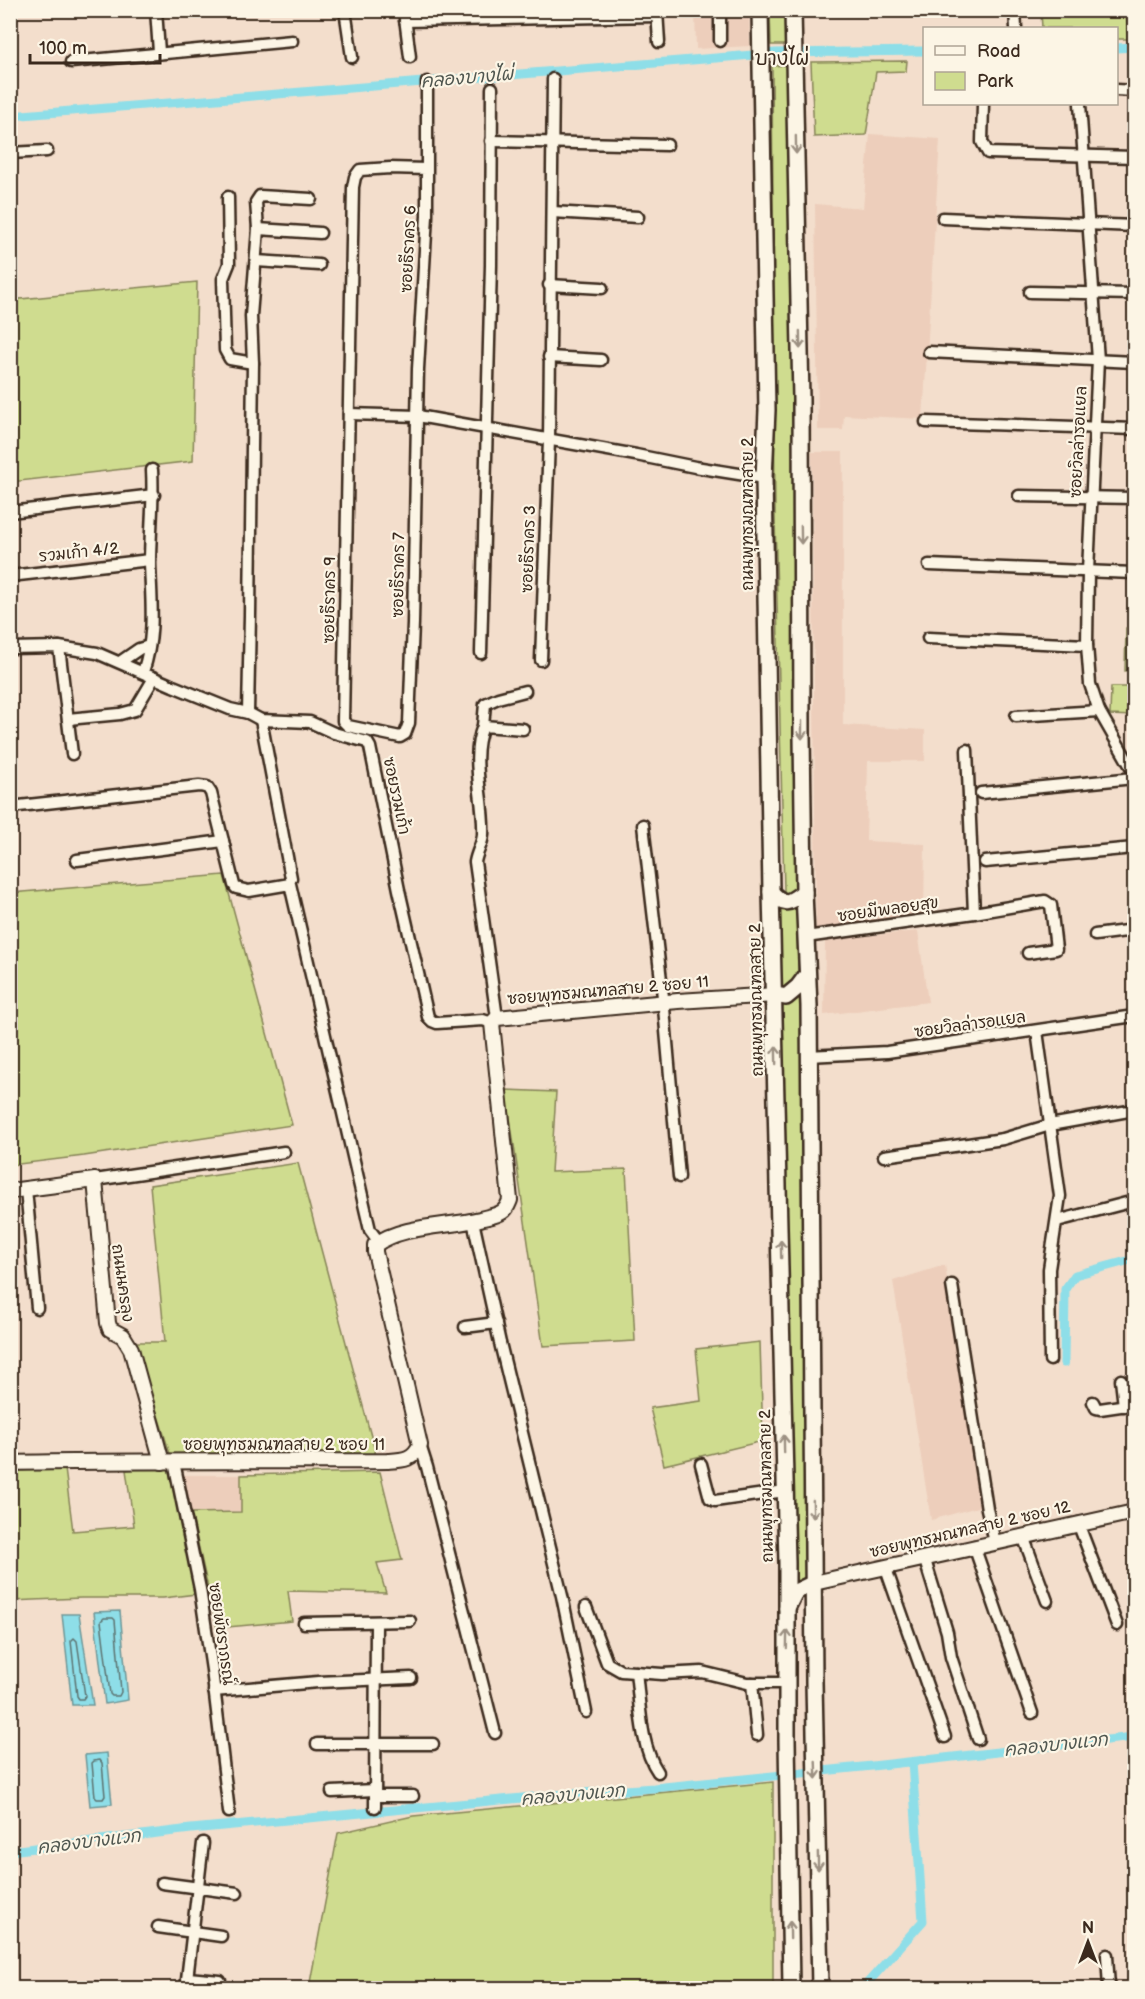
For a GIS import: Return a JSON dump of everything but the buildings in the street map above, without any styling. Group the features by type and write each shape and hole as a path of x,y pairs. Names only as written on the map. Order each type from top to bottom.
{"main road":[{"name":"ถนนพุทธมณฑลสาย 2","path":"760,15 767,410 764,478 785,1491 791,1989"},
{"path":"794,15 801,399 804,892 807,975 814,1682 820,1989"},
{"path":"771,892 785,903 804,892"},
{"path":"774,995 786,997 807,975"},
{"path":"787,1608 795,1592 814,1583"},
{"path":"786,1681 792,1668 800,1666 814,1682"}],"street":[{"path":"156,10 159,52"},
{"path":"345,10 352,57"},
{"path":"720,10 720,41"},
{"path":"1015,10 1016,27"},
{"path":"410,57 404,16 657,13 659,42"},
{"path":"71,62 292,40"},
{"name":"ซอยธีราคร 3","path":"541,660 549,440 553,79"},
{"name":"ซอยธีราคร 6","path":"418,416 418,369 427,216 428,82"},
{"path":"481,653 491,264 492,88"},
{"path":"1118,90 1134,91"},
{"path":"983,105 981,142 988,153 1134,157"},
{"name":"ซอยวิลล่ารอแยล","path":"1080,105 1098,360 1088,571 1087,645 1090,684 1099,711 1134,772"},
{"path":"491,141 667,145"},
{"path":"10,153 47,151"},
{"path":"426,169 360,170 355,177 349,414 418,416 764,478"},
{"path":"248,713 253,363 251,316 258,229 256,201 259,196 311,200"},
{"path":"228,197 228,264 223,279 225,350 231,359 253,363"},
{"path":"552,212 638,217"},
{"path":"943,218 1134,226"},
{"path":"258,229 320,233"},
{"path":"256,261 320,265"},
{"path":"549,285 602,288"},
{"path":"1030,292 1134,294"},
{"path":"929,352 1134,362"},
{"path":"549,357 601,360"},
{"name":"ซอยธีราคร 9","path":"349,414 343,721 348,726 400,737 405,734"},
{"name":"ซอยธีราคร 7","path":"405,734 409,723 418,416"},
{"path":"926,422 1134,429"},
{"path":"143,672 152,632 150,560 154,495 152,470"},
{"path":"10,512 154,495"},
{"path":"1019,496 1134,498"},
{"name":"รวมเก้า 4/2","path":"10,576 150,560"},
{"path":"929,565 1134,573"},
{"path":"928,638 1087,645"},
{"path":"58,646 72,754"},
{"name":"ซอยรวมเก้า","path":"10,648 58,646 97,653 261,720 310,722 333,734 367,742 370,747 428,1017 437,1023 495,1021"},
{"path":"120,662 139,649 149,646"},
{"path":"68,719 120,714 135,710 154,678"},
{"path":"495,1021 475,861 478,849 482,846 483,834 478,744 483,726 485,704 525,691"},
{"path":"1016,716 1099,711"},
{"path":"261,720 291,878"},
{"path":"483,726 523,729"},
{"path":"967,750 974,913"},
{"path":"981,793 1134,778"},
{"path":"10,807 199,786 207,787 211,793 236,888 249,891 290,884 370,1230 379,1242 375,1245 375,1252 420,1445 495,1733"},
{"path":"643,825 664,1002 679,1177"},
{"path":"77,860 223,841"},
{"path":"984,862 1134,848"},
{"name":"ซอยมีพลอยสุข","path":"806,937 1043,901 1049,903 1056,949 1028,953"},
{"path":"1095,935 1134,930"},
{"name":"ซอยพุทธมณฑลสาย 2 ซอย 11","path":"379,1242 402,1233 473,1221 502,1212 508,1207 510,1200 495,1021 664,1002 774,995"},
{"name":"ซอยวิลล่ารอแยล","path":"808,1056 887,1052 1134,1016"},
{"path":"1037,1031 1060,1196 1049,1269 1050,1360"},
{"path":"884,1156 1003,1139 1050,1125 1134,1110"},
{"path":"10,1191 284,1152"},
{"name":"ถนนนครลุง","path":"94,1180 108,1323 110,1329 123,1336 131,1350 168,1462"},
{"path":"26,1189 37,1308"},
{"path":"1057,1221 1134,1202"},
{"path":"473,1221 586,1712"},
{"path":"952,1285 986,1503 995,1542"},
{"path":"465,1327 496,1323"},
{"path":"1093,1402 1096,1408 1100,1409 1129,1405 1121,1380"},
{"name":"ซอยพุทธมณฑลสาย 2 ซอย 11","path":"10,1462 388,1461 408,1459 416,1453 420,1445"},
{"name":"ซอยพัชราภรณ์","path":"168,1462 200,1589 230,1812"},
{"path":"701,1464 710,1498 715,1501 785,1491"},
{"name":"ซอยพุทธมณฑลสาย 2 ซอย 12","path":"814,1583 1134,1512"},
{"path":"1078,1523 1117,1625"},
{"path":"1023,1536 1047,1601"},
{"path":"974,1546 1032,1713"},
{"path":"924,1557 947,1632 951,1657 978,1739"},
{"path":"885,1566 945,1737"},
{"path":"586,1606 607,1663 621,1671 662,1674 702,1672 752,1683 786,1681"},
{"path":"304,1623 410,1621"},
{"path":"375,1797 376,1623"},
{"path":"636,1672 646,1745 651,1762 658,1772"},
{"path":"214,1691 318,1682 411,1678"},
{"path":"752,1683 757,1735"},
{"path":"317,1744 433,1744"},
{"path":"332,1792 375,1797 413,1796"},
{"path":"203,1843 187,1983 220,1981"},
{"path":"162,1883 237,1893"},
{"path":"158,1927 221,1936"},
{"path":"1107,1955 1109,1989"},
{"path":"88,1989 97,1988"}],"shaded area":[{"path":"695,11 749,11 750,46 696,49"},
{"path":"870,134 940,139 923,419 844,415 843,430 818,430 815,204 863,208"},
{"path":"812,452 843,452 843,725 925,730 925,761 868,761 866,841 925,844 924,917 816,929"},
{"path":"918,931 928,1002 824,1015 825,940"},
{"path":"945,1265 981,1506 931,1520 893,1281"},
{"path":"183,1475 241,1475 242,1512 191,1513"}],"green space":[{"path":"770,11 787,11 787,45 771,45"},
{"path":"1041,11 1126,11 1128,39 1118,39 1118,27 1042,27"},
{"path":"907,61 906,71 876,72 866,135 814,137 811,62"},
{"path":"788,65 796,558 797,888 795,895 786,898 775,517 772,66"},
{"path":"197,282 193,461 11,482 10,300"},
{"path":"1126,628 1134,628 1134,670 1125,671"},
{"path":"1111,687 1134,687 1134,716 1110,715"},
{"path":"224,875 292,1125 11,1165 11,893"},
{"path":"797,906 798,980 785,991 780,984 780,910 790,910"},
{"path":"801,994 808,1578 791,1586 782,1005"},
{"path":"506,1090 556,1092 551,1172 626,1169 635,1341 543,1346"},
{"path":"298,1163 376,1455 170,1454 135,1342 165,1342 150,1185"},
{"path":"760,1342 763,1441 664,1465 650,1408 701,1401 696,1349"},
{"path":"168,1466 196,1594 163,1598 11,1601 10,1471 65,1469 73,1531 134,1526 126,1470"},
{"path":"380,1472 402,1560 377,1563 386,1593 288,1591 292,1621 217,1628 191,1513 241,1512 241,1475"},
{"path":"773,1782 773,1988 309,1988 338,1833 413,1816"}],"water":[{"path":"120,1611 128,1700 105,1704 94,1612"},
{"path":"62,1614 79,1614 93,1705 72,1705"},
{"path":"107,1753 112,1804 90,1806 85,1755"}],"waterway":[{"name":"คลองบางไผ่","path":"1118,48 1134,47"},
{"name":"คลองบางไผ่","path":"10,116 776,53 923,51"},
{"path":"1064,1363 1065,1289 1075,1275 1134,1259"},
{"name":"คลองบางแวก","path":"10,1851 191,1829 554,1795 654,1788 1134,1737"},
{"path":"863,1988 923,1921 912,1762"}],"district":[{"name":"บางไผ่","path":"782,59"}]}
